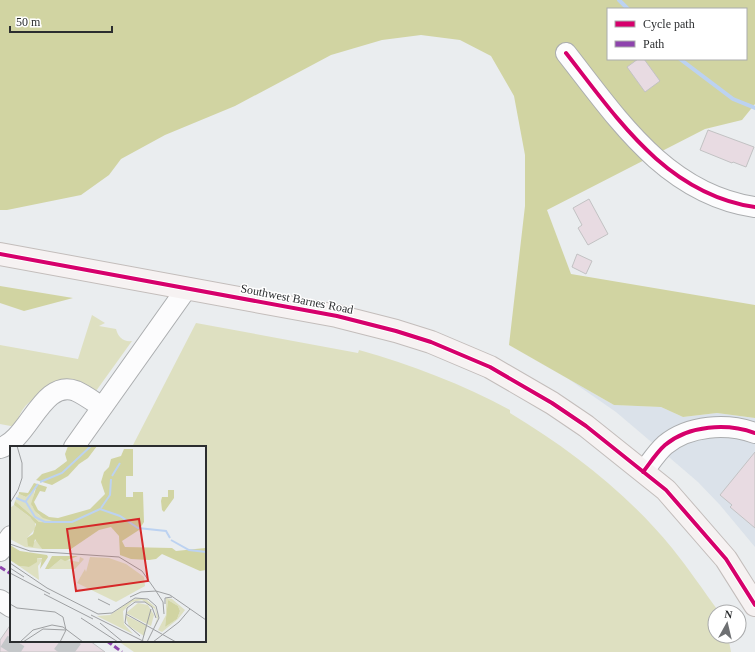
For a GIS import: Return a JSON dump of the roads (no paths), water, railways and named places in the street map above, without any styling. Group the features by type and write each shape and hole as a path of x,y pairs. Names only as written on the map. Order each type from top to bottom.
{"main road":[{"name":"Southwest Barnes Road","path":"0,254 337,316 431,342 467,356 490,367 552,403 586,426 666,490 715,545 755,605"}],"street":[{"path":"566,53 629,133 659,163 678,177 704,191 729,201 755,207"},
{"path":"75,446 187,288"},
{"path":"0,448 8,446 20,434 45,401 59,390 67,389 76,391 102,407"},
{"path":"643,472 665,446 692,432 716,427 727,427 755,433"},
{"path":"0,551 10,537"},
{"path":"0,600 10,606"}],"waterway":[{"path":"619,0 627,8"},
{"path":"681,60 733,99 755,108"}],"tunnel":[{"path":"9,652 15,642"},
{"path":"61,642 75,652"}]}
